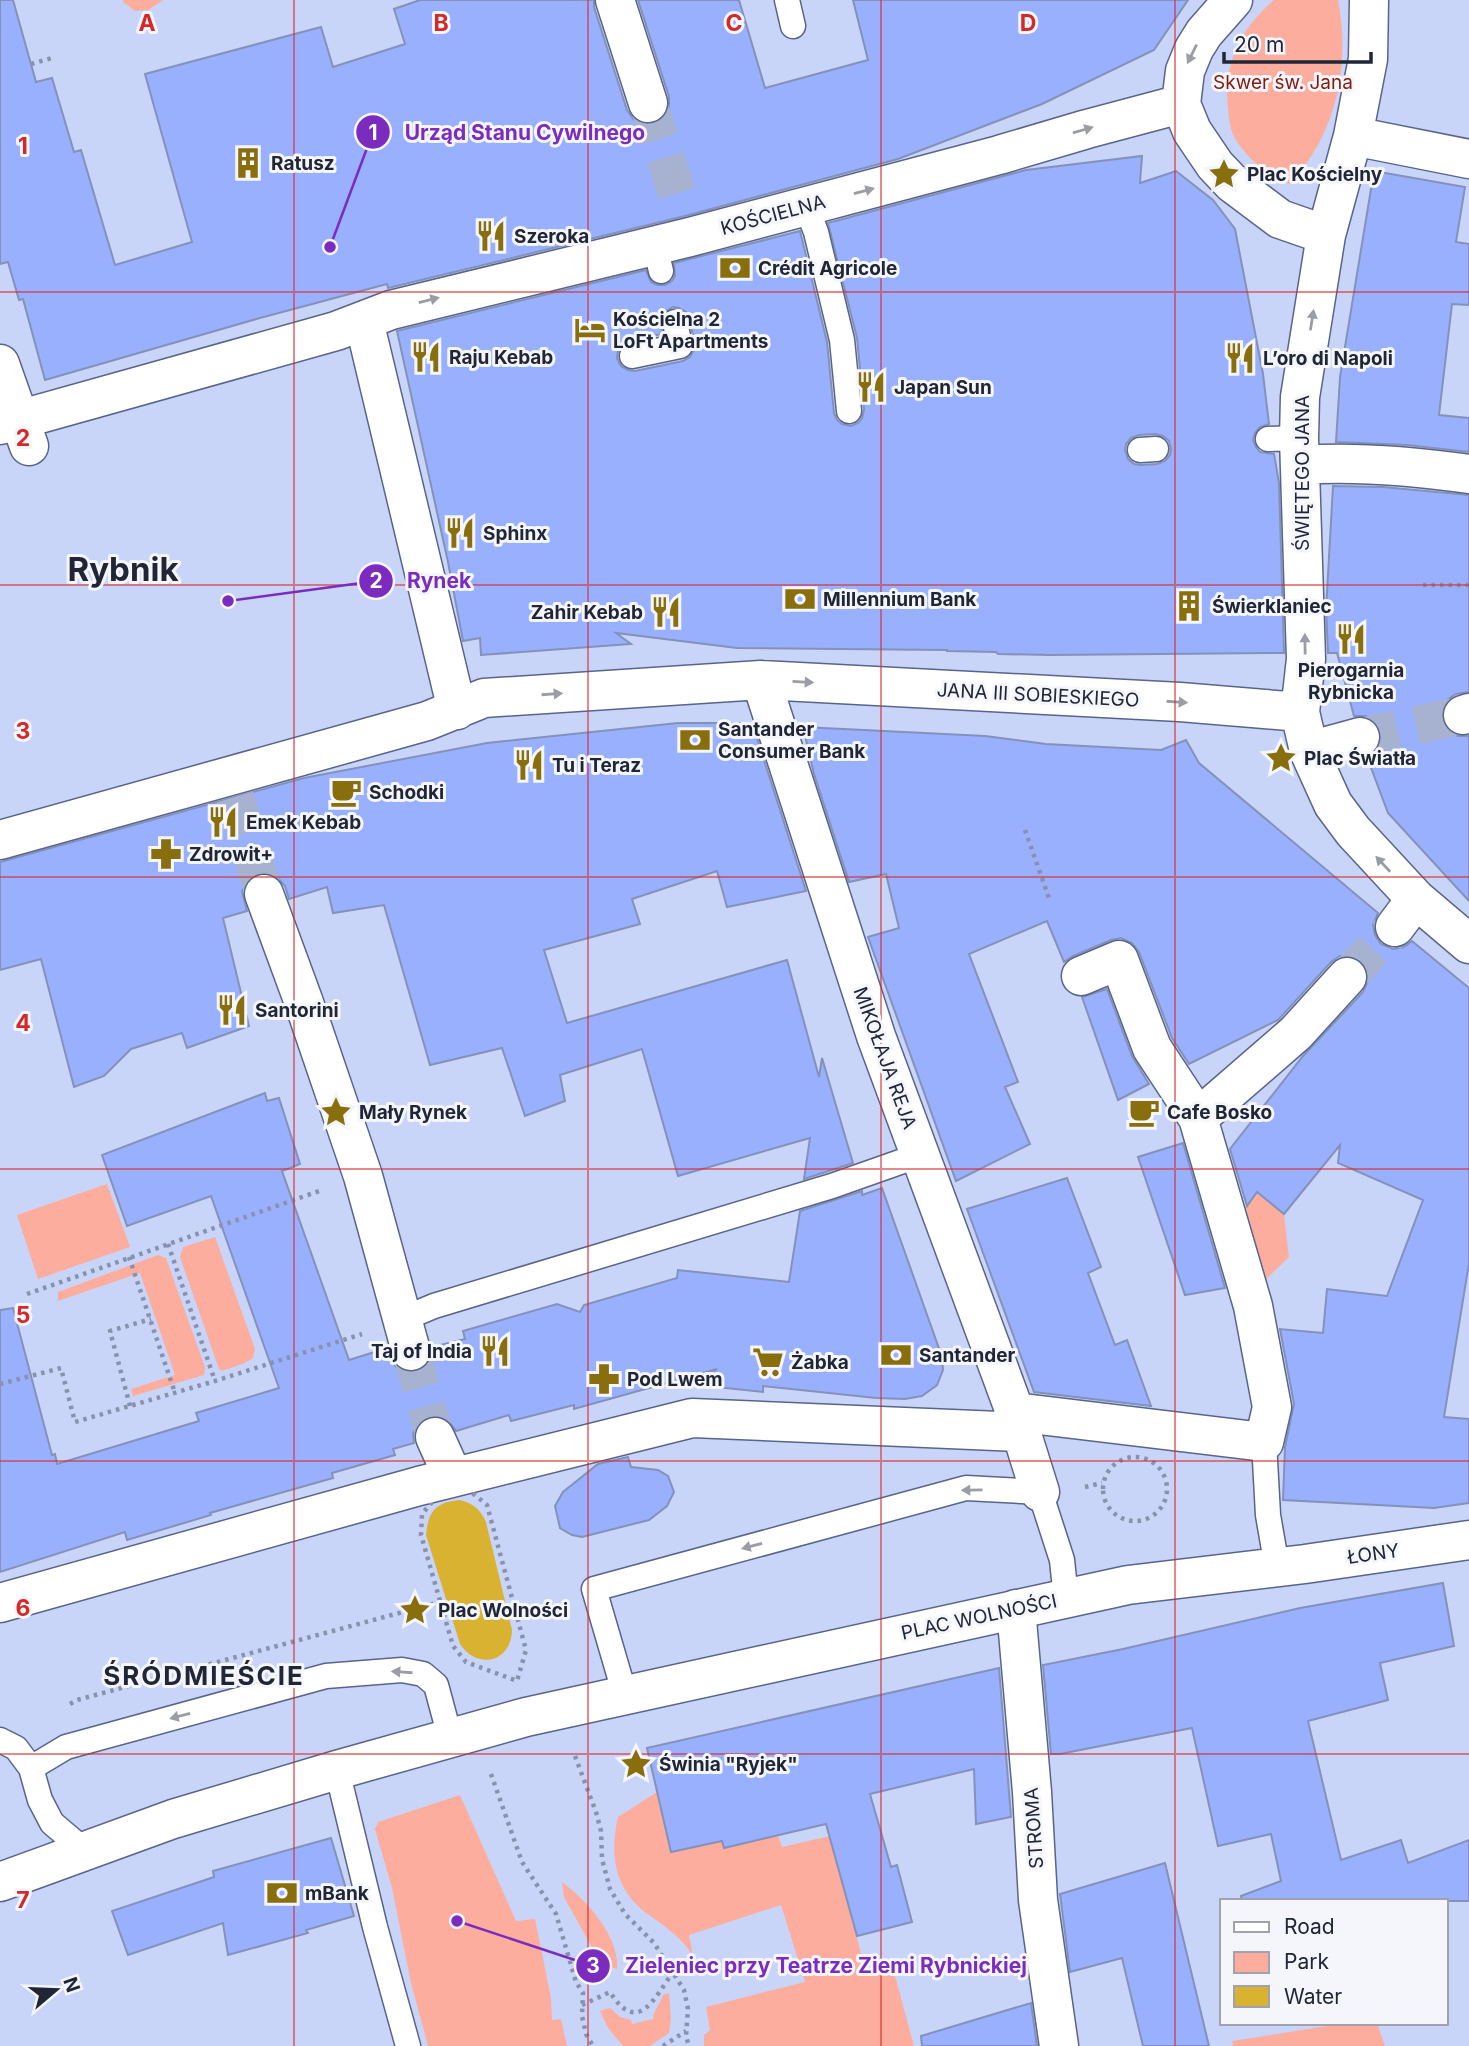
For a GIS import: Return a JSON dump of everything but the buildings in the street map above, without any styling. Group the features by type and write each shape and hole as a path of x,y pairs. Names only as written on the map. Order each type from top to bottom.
{"street":[{"path":"615,0 648,103"},
{"path":"1233,0 1204,33 1194,49 1185,71 1181,104 1192,131 1215,165 1232,183 1280,219 1326,235 1353,136 1368,58 1369,0"},
{"name":"KOŚCIELNA","path":"16,430 337,331 391,310 806,206 1181,104"},
{"path":"1353,136 1469,159"},
{"name":"ŚWIĘTEGO JANA","path":"1300,712 1306,659 1289,447 1300,397 1326,235"},
{"path":"345,362 364,321"},
{"path":"364,321 458,702"},
{"path":"0,363 16,430"},
{"path":"1289,447 1348,463 1469,474"},
{"name":"JANA III SOBIESKIEGO","path":"0,840 428,721 458,702 761,680 1180,702 1300,712"},
{"name":"MIKOŁAJA REJA","path":"761,680 876,1036 1018,1422 1040,1492"},
{"path":"1300,712 1309,751 1333,804 1406,913 1469,944"},
{"path":"1309,751 1360,737"},
{"path":"264,894 363,1177 407,1335"},
{"path":"0,1603 453,1477 692,1418 1018,1422 1264,1442 1272,1407 1253,1306 1198,1118 1152,1048 1119,960 1081,976"},
{"path":"1198,1118 1296,1034 1348,977"},
{"path":"435,1437 453,1477"},
{"name":"ŁONY","path":"1277,1567 1469,1539"},
{"name":"PLAC WOLNOŚCI","path":"0,1882 173,1819 450,1737 625,1695 1128,1585 1277,1567"},
{"name":"STROMA","path":"1016,1609 1032,1792 1038,1900 1059,2046"}],"lane":[{"path":"786,0 793,26"},
{"path":"806,206 816,232 842,340 849,411"},
{"path":"632,356 680,346 675,322"},
{"path":"407,1335 460,1298 832,1186 920,1155"},
{"path":"1264,1442 1268,1516 1277,1567"},
{"path":"625,1695 594,1589 966,1488 1040,1492 1062,1560 1066,1598"},
{"path":"31,1768 66,1748 326,1676 361,1672 402,1670 423,1674 436,1685 450,1737"},
{"path":"0,1740 16,1748 31,1768 40,1800 51,1823 85,1851"},
{"path":"337,1770 375,1927 408,2046"}],"path":[{"path":"31,64 52,58"},
{"path":"1423,585 1469,585"},
{"path":"1025,830 1049,898"},
{"path":"27,1294 363,1177"},
{"path":"168,1244 215,1381"},
{"path":"130,1257 175,1393"},
{"path":"130,1406 110,1331 151,1319"},
{"path":"0,1384 61,1368 75,1422 380,1328 407,1335"},
{"path":"1132,1456 1147,1458 1159,1466 1166,1479 1167,1494 1162,1507 1151,1517 1136,1522 1123,1519 1110,1511 1103,1498 1102,1483 1107,1470 1119,1460 1132,1456"},
{"path":"453,1477 487,1505 526,1650 517,1681 466,1662 453,1646 421,1535 422,1514 453,1477"},
{"path":"575,1756 601,1830 602,1859 610,1889 625,1914 654,1943 684,1990 688,2009 686,2036 689,2046"},
{"path":"491,1774 522,1862 556,1914 576,1982 583,1993 582,2016 586,2034 593,2046"},
{"path":"582,2005 610,1992 626,2010 642,2010 650,2007 673,1972"},
{"path":"663,2046 687,2031"}],"green space":[{"path":"123,0 163,0 148,10 135,11"},
{"name":"Skwer św. Jana","path":"1274,0 1338,0 1342,24 1341,74 1329,122 1305,165 1289,184 1259,166 1241,148 1232,133 1228,109 1228,77 1236,48 1252,23"},
{"path":"107,1184 130,1247 38,1279 17,1215"},
{"path":"1258,1192 1284,1214 1289,1257 1262,1283 1241,1213"},
{"path":"215,1237 255,1349 253,1358 222,1371 219,1369 180,1257 183,1247"},
{"path":"158,1255 166,1258 205,1367 204,1375 133,1396 131,1389 175,1375 140,1273 58,1301 58,1292"},
{"path":"657,1792 671,1852 696,1847 719,1830 724,1848 778,1835 782,1847 830,1836 867,1976 893,1968 914,2046 704,2046 704,2035 710,2030 706,2007 805,1982 781,1905 689,1935 693,1956 679,1939 629,1895 617,1872 615,1859 618,1817"},
{"path":"460,1795 516,1921 535,1919 551,1998 552,2020 561,2019 567,2046 428,2046 411,1983 392,1888 375,1829 378,1822"},
{"path":"562,1882 600,1920 613,1944 617,1969 601,1964 564,1897"},
{"path":"669,1993 669,2033 650,2046 623,2046 608,2028 600,2011 610,2008 620,2017 631,2020 632,2024 653,2019 663,1995"},
{"path":"1333,2025 1378,2025 1385,2046 1233,2046 1232,2041"}],"water":[{"path":"460,1500 476,1508 486,1522 512,1630 506,1650 492,1659 475,1657 460,1644 426,1535 431,1514 435,1509 445,1503"}],"tunnel":[{"path":"648,103 682,209"},
{"path":"1360,737 1463,715"},
{"path":"235,797 264,894"},
{"path":"1347,977 1395,927"},
{"path":"411,1351 435,1437"}],"place":[{"name":"Ratusz","path":"248,163"},
{"name":"Plac Kościelny","path":"1224,174"},
{"name":"Szeroka","path":"491,236"},
{"name":"Urząd Stanu Cywilnego","path":"330,247"},
{"name":"Crédit Agricole","path":"735,268"},
{"name":"Kościelna 2 LoFt Apartments","path":"590,330"},
{"name":"Raju Kebab","path":"426,357"},
{"name":"L’oro di Napoli","path":"1240,358"},
{"name":"Japan Sun","path":"871,387"},
{"name":"Sphinx","path":"460,533"},
{"name":"Millennium Bank","path":"800,599"},
{"name":"Rynek","path":"228,601"},
{"name":"Świerklaniec","path":"1189,606"},
{"name":"Zahir Kebab","path":"666,612"},
{"name":"Pierogarnia Rybnicka","path":"1351,639"},
{"name":"Santander Consumer Bank","path":"695,740"},
{"name":"Plac Światła","path":"1281,758"},
{"name":"Tu i Teraz","path":"529,765"},
{"name":"Schodki","path":"346,792"},
{"name":"Emek Kebab","path":"223,822"},
{"name":"Zdrowit+","path":"166,854"},
{"name":"Santorini","path":"232,1010"},
{"name":"Mały Rynek","path":"336,1112"},
{"name":"Cafe Bosko","path":"1144,1112"},
{"name":"Taj of India","path":"495,1351"},
{"name":"Santander","path":"896,1355"},
{"name":"Żabka","path":"768,1362"},
{"name":"Pod Lwem","path":"604,1379"},
{"name":"Plac Wolności","path":"415,1610"},
{"name":"Świnia \"Ryjek\"","path":"636,1764"},
{"name":"mBank","path":"282,1893"},
{"name":"Zieleniec przy Teatrze Ziemi Rybnickiej","path":"457,1921"}],"district":[{"name":"Rybnik","path":"123,569"},
{"name":"ŚRÓDMIEŚCIE","path":"204,1675"}]}
